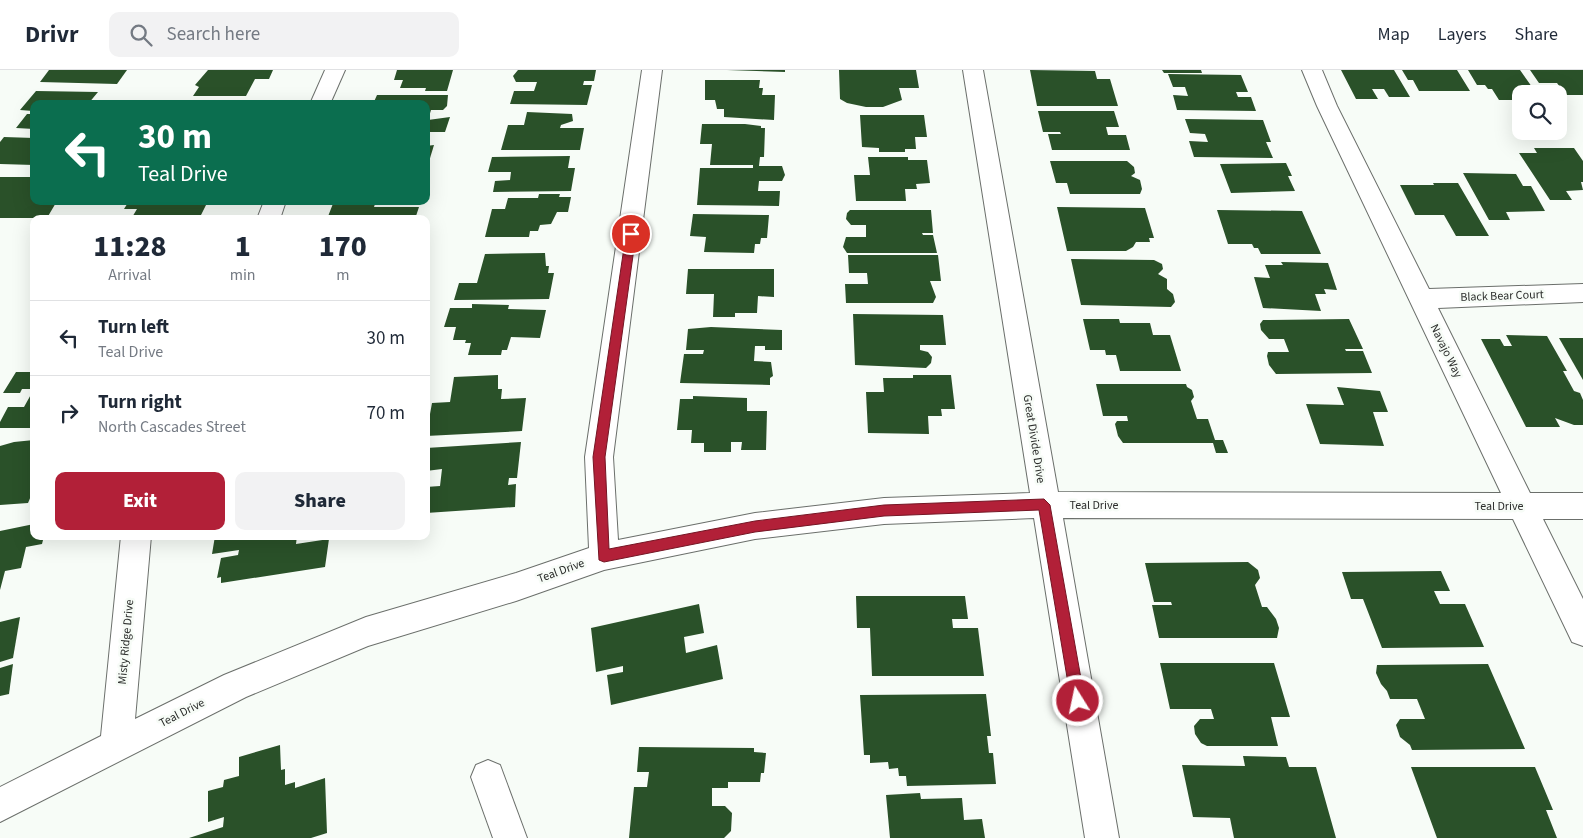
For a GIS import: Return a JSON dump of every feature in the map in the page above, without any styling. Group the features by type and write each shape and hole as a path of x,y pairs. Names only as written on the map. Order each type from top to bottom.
{"street":[{"path":"322,100 335,70"},
{"path":"604,556 599,457 652,70"},
{"name":"Great Divide Drive","path":"973,70 1044,505 1102,838"},
{"name":"Navajo Way","path":"1312,70 1327,106 1583,631"},
{"name":"Black Bear Court","path":"1421,299 1583,294"},
{"name":"Teal Drive","path":"0,805 235,686 366,632 516,588 604,556 755,526 884,510 1044,505 1583,506"},
{"name":"Misty Ridge Drive","path":"116,747 136,540"},
{"path":"488,777 510,838"}],"building":[{"path":"49,70 127,70 117,84 40,82"},
{"path":"208,70 273,70 269,79 255,79 246,96 193,96 199,87 195,85"},
{"path":"397,70 453,70 447,91 425,91 426,88 400,88 403,80 394,80"},
{"path":"518,70 596,70 594,81 584,81 583,85 592,85 587,105 510,104 514,91 534,91 537,82 516,82 513,76"},
{"path":"727,70 785,70 785,72"},
{"path":"839,70 916,70 919,88 899,88 902,100 883,107 866,107 847,103 840,99"},
{"path":"1030,70 1095,71 1097,79 1110,79 1118,106 1037,106"},
{"path":"1162,70 1201,70 1202,73 1164,73"},
{"path":"1341,70 1394,70 1410,97 1389,97 1384,89 1372,89 1378,99 1356,99"},
{"path":"1402,70 1457,70 1470,91 1419,91 1413,80 1408,80"},
{"path":"1468,70 1520,70 1531,85 1512,85 1512,100 1499,100 1492,89 1488,89 1485,85 1477,85"},
{"path":"1530,70 1583,70 1583,95 1567,95 1567,85 1539,83"},
{"path":"1168,74 1241,75 1248,92 1236,92 1238,97 1251,97 1256,111 1177,110 1173,95 1188,96 1185,87 1173,87"},
{"path":"705,80 760,80 759,88 763,88 762,95 775,95 774,120 724,117 724,109 717,109 715,100 705,100"},
{"path":"36,91 98,92 91,100 30,100 30,111 20,110"},
{"path":"377,95 448,95 447,106 443,110 431,110 430,113 430,100 375,100"},
{"path":"1038,111 1114,111 1119,127 1106,127 1108,135 1126,135 1130,150 1052,150 1048,134 1061,134 1060,132 1043,132"},
{"path":"527,112 572,114 573,121 561,125 560,128 584,128 580,150 501,150 508,125 524,125"},
{"path":"27,114 30,114 30,129 16,128"},
{"path":"860,115 924,115 927,137 915,137 916,149 905,149 905,152 879,152 879,148 862,147"},
{"path":"450,117 445,132 430,132 430,120"},
{"path":"1185,119 1263,120 1271,142 1266,142 1273,158 1194,157 1189,141 1208,142 1205,134 1190,133"},
{"path":"702,124 745,124 765,128 764,157 760,157 759,166 782,166 785,175 782,181 759,181 758,191 780,191 779,206 697,205 700,168 753,168 753,165 710,165 712,144 700,144"},
{"path":"4,137 30,138 30,165 0,164 0,142"},
{"path":"434,145 430,158 430,146"},
{"path":"1534,148 1574,148 1583,161 1583,182 1581,182 1583,190 1566,191 1572,200 1550,200 1519,153 1537,153"},
{"path":"570,156 568,168 575,168 571,191 493,192 495,181 510,180 511,172 488,172 492,157"},
{"path":"868,157 908,157 908,160 927,160 930,183 916,184 917,189 905,189 906,201 856,201 854,175 870,175"},
{"path":"1050,161 1127,161 1134,167 1135,173 1131,176 1140,180 1142,189 1140,194 1070,194 1067,183 1056,183"},
{"path":"1286,163 1292,176 1288,176 1295,191 1231,193 1220,164"},
{"path":"1463,173 1516,174 1523,186 1531,186 1545,211 1506,212 1510,220 1489,220"},
{"path":"0,177 30,177 30,205 55,205 49,215 30,215 30,218 0,218"},
{"path":"1433,183 1458,183 1489,236 1456,236 1444,215 1415,215 1400,185 1434,185"},
{"path":"539,194 560,194 559,197 571,197 568,212 557,212 551,224 540,225 538,231 530,231 529,237 485,237 492,209 505,209 508,198 538,198"},
{"path":"126,205 206,205 201,215 133,215 137,209 124,209"},
{"path":"332,205 419,207 416,215 329,215"},
{"path":"1057,207 1145,208 1154,238 1149,238 1150,242 1136,242 1133,247 1126,251 1067,251"},
{"path":"850,210 931,210 933,233 922,233 923,235 933,235 937,253 847,253 843,247 846,237 866,237 866,225 851,225 846,219 847,213"},
{"path":"1217,210 1302,211 1321,254 1261,254 1258,248 1254,248 1252,244 1228,244"},
{"path":"693,214 769,215 767,238 761,238 760,244 755,244 754,253 704,252 706,237 690,236"},
{"path":"545,253 546,266 549,266 548,273 554,273 549,299 454,300 459,283 477,283 485,254"},
{"path":"848,255 938,255 941,281 930,281 936,297 933,303 846,303 845,284 868,284 867,273 849,273"},
{"path":"1071,259 1154,260 1162,264 1163,269 1158,274 1167,279 1167,289 1173,294 1175,302 1171,307 1081,305"},
{"path":"1281,262 1328,263 1337,290 1324,289 1326,294 1315,294 1321,311 1263,308 1254,277 1270,278 1265,265 1283,265"},
{"path":"688,269 774,269 774,297 758,296 757,313 735,313 735,317 713,317 714,294 686,294"},
{"path":"472,304 509,305 508,309 546,310 540,338 511,337 507,350 502,350 501,355 468,355 471,343 465,343 466,340 453,340 456,327 444,327 450,308 472,308"},
{"path":"853,314 943,315 946,345 920,345 920,350 928,352 932,357 931,363 926,368 855,365"},
{"path":"1083,319 1119,319 1120,323 1150,323 1153,335 1170,335 1181,371 1120,371 1116,355 1106,355 1105,350 1090,350"},
{"path":"1349,319 1363,349 1345,349 1346,351 1363,351 1372,373 1276,374 1269,365 1268,352 1289,352 1284,339 1269,339 1261,330 1260,324 1263,320"},
{"path":"711,327 782,330 782,350 765,350 765,346 755,346 754,361 771,362 773,376 770,378 770,385 680,383 684,354 703,354 704,350 686,350 688,329"},
{"path":"1506,335 1547,336 1567,371 1563,371 1574,391 1580,393 1583,400 1583,425 1574,425 1555,418 1560,427 1526,427 1481,339 1500,339 1504,346 1512,346"},
{"path":"1559,338 1583,338 1583,380"},
{"path":"16,372 30,372 30,389 22,389 20,393 3,393"},
{"path":"498,375 498,389 502,389 501,399 526,398 522,431 430,436 432,403 450,402 454,377"},
{"path":"913,375 951,375 955,409 941,409 942,416 928,416 929,434 868,433 866,392 884,392 883,378 913,378"},
{"path":"1096,384 1186,384 1192,390 1194,397 1191,401 1197,419 1208,419 1215,440 1223,440 1228,453 1216,453 1213,443 1123,443 1118,436 1115,424 1117,421 1128,421 1127,416 1103,416"},
{"path":"1337,387 1380,391 1388,412 1373,412 1384,446 1320,444 1306,404 1344,405"},
{"path":"30,396 30,428 0,428 0,422 8,407 24,407"},
{"path":"693,396 747,398 747,411 767,411 766,450 741,450 742,442 731,442 731,452 704,452 704,443 691,443 692,430 677,430 680,399 693,399"},
{"path":"30,440 30,498 28,503 0,505 0,446"},
{"path":"521,442 517,478 509,478 508,485 516,484 515,507 430,513 430,487 440,486 442,469 430,470 430,448"},
{"path":"30,525 30,540 43,540 42,544 26,547 21,568 5,571 0,590 0,531"},
{"path":"214,540 296,540 296,544 329,540 325,567 221,583 221,577 217,578 221,558 238,555 239,550 212,554"},
{"path":"1248,562 1258,570 1260,578 1255,585 1262,607 1267,607 1276,619 1279,628 1277,638 1159,638 1152,605 1172,605 1171,602 1154,602 1145,563"},
{"path":"1441,571 1450,591 1434,591 1440,604 1465,604 1484,647 1382,648 1363,599 1351,599 1342,572"},
{"path":"856,596 965,596 968,619 952,619 953,628 978,628 984,676 872,676 870,628 857,628"},
{"path":"699,604 704,633 684,637 686,653 717,645 723,679 611,705 607,675 623,672 623,666 596,672 591,628"},
{"path":"20,617 13,658 0,662 0,622"},
{"path":"1160,663 1274,663 1290,717 1271,717 1278,746 1207,746 1201,743 1195,734 1194,726 1200,719 1214,719 1211,709 1170,709"},
{"path":"13,664 9,694 0,696 0,668"},
{"path":"1488,664 1525,749 1412,750 1410,745 1400,737 1396,725 1400,719 1425,719 1417,699 1390,699 1376,673 1377,665"},
{"path":"986,694 991,736 987,736 989,753 993,753 996,784 907,786 906,776 899,776 898,768 889,769 888,762 870,763 870,755 864,755 860,695"},
{"path":"280,745 281,770 285,769 285,785 295,782 295,788 325,778 327,833 311,838 189,838 223,827 224,817 208,822 208,791 223,787 224,780 239,776 239,757"},
{"path":"639,747 754,748 754,752 766,753 764,773 761,773 760,782 728,782 728,788 712,788 712,806 725,806 732,813 731,831 724,838 629,838 634,787 647,787 649,772 637,772"},
{"path":"1243,756 1286,757 1289,767 1316,767 1336,838 1234,838 1230,818 1193,817 1182,765 1245,766"},
{"path":"1411,767 1535,767 1553,810 1546,810 1557,838 1437,838"},
{"path":"920,793 921,799 962,798 964,820 982,819 985,838 890,838 886,795"}],"route":[{"path":"631,234 599,457 604,556 755,526 884,510 1044,505 1078,701"}]}
